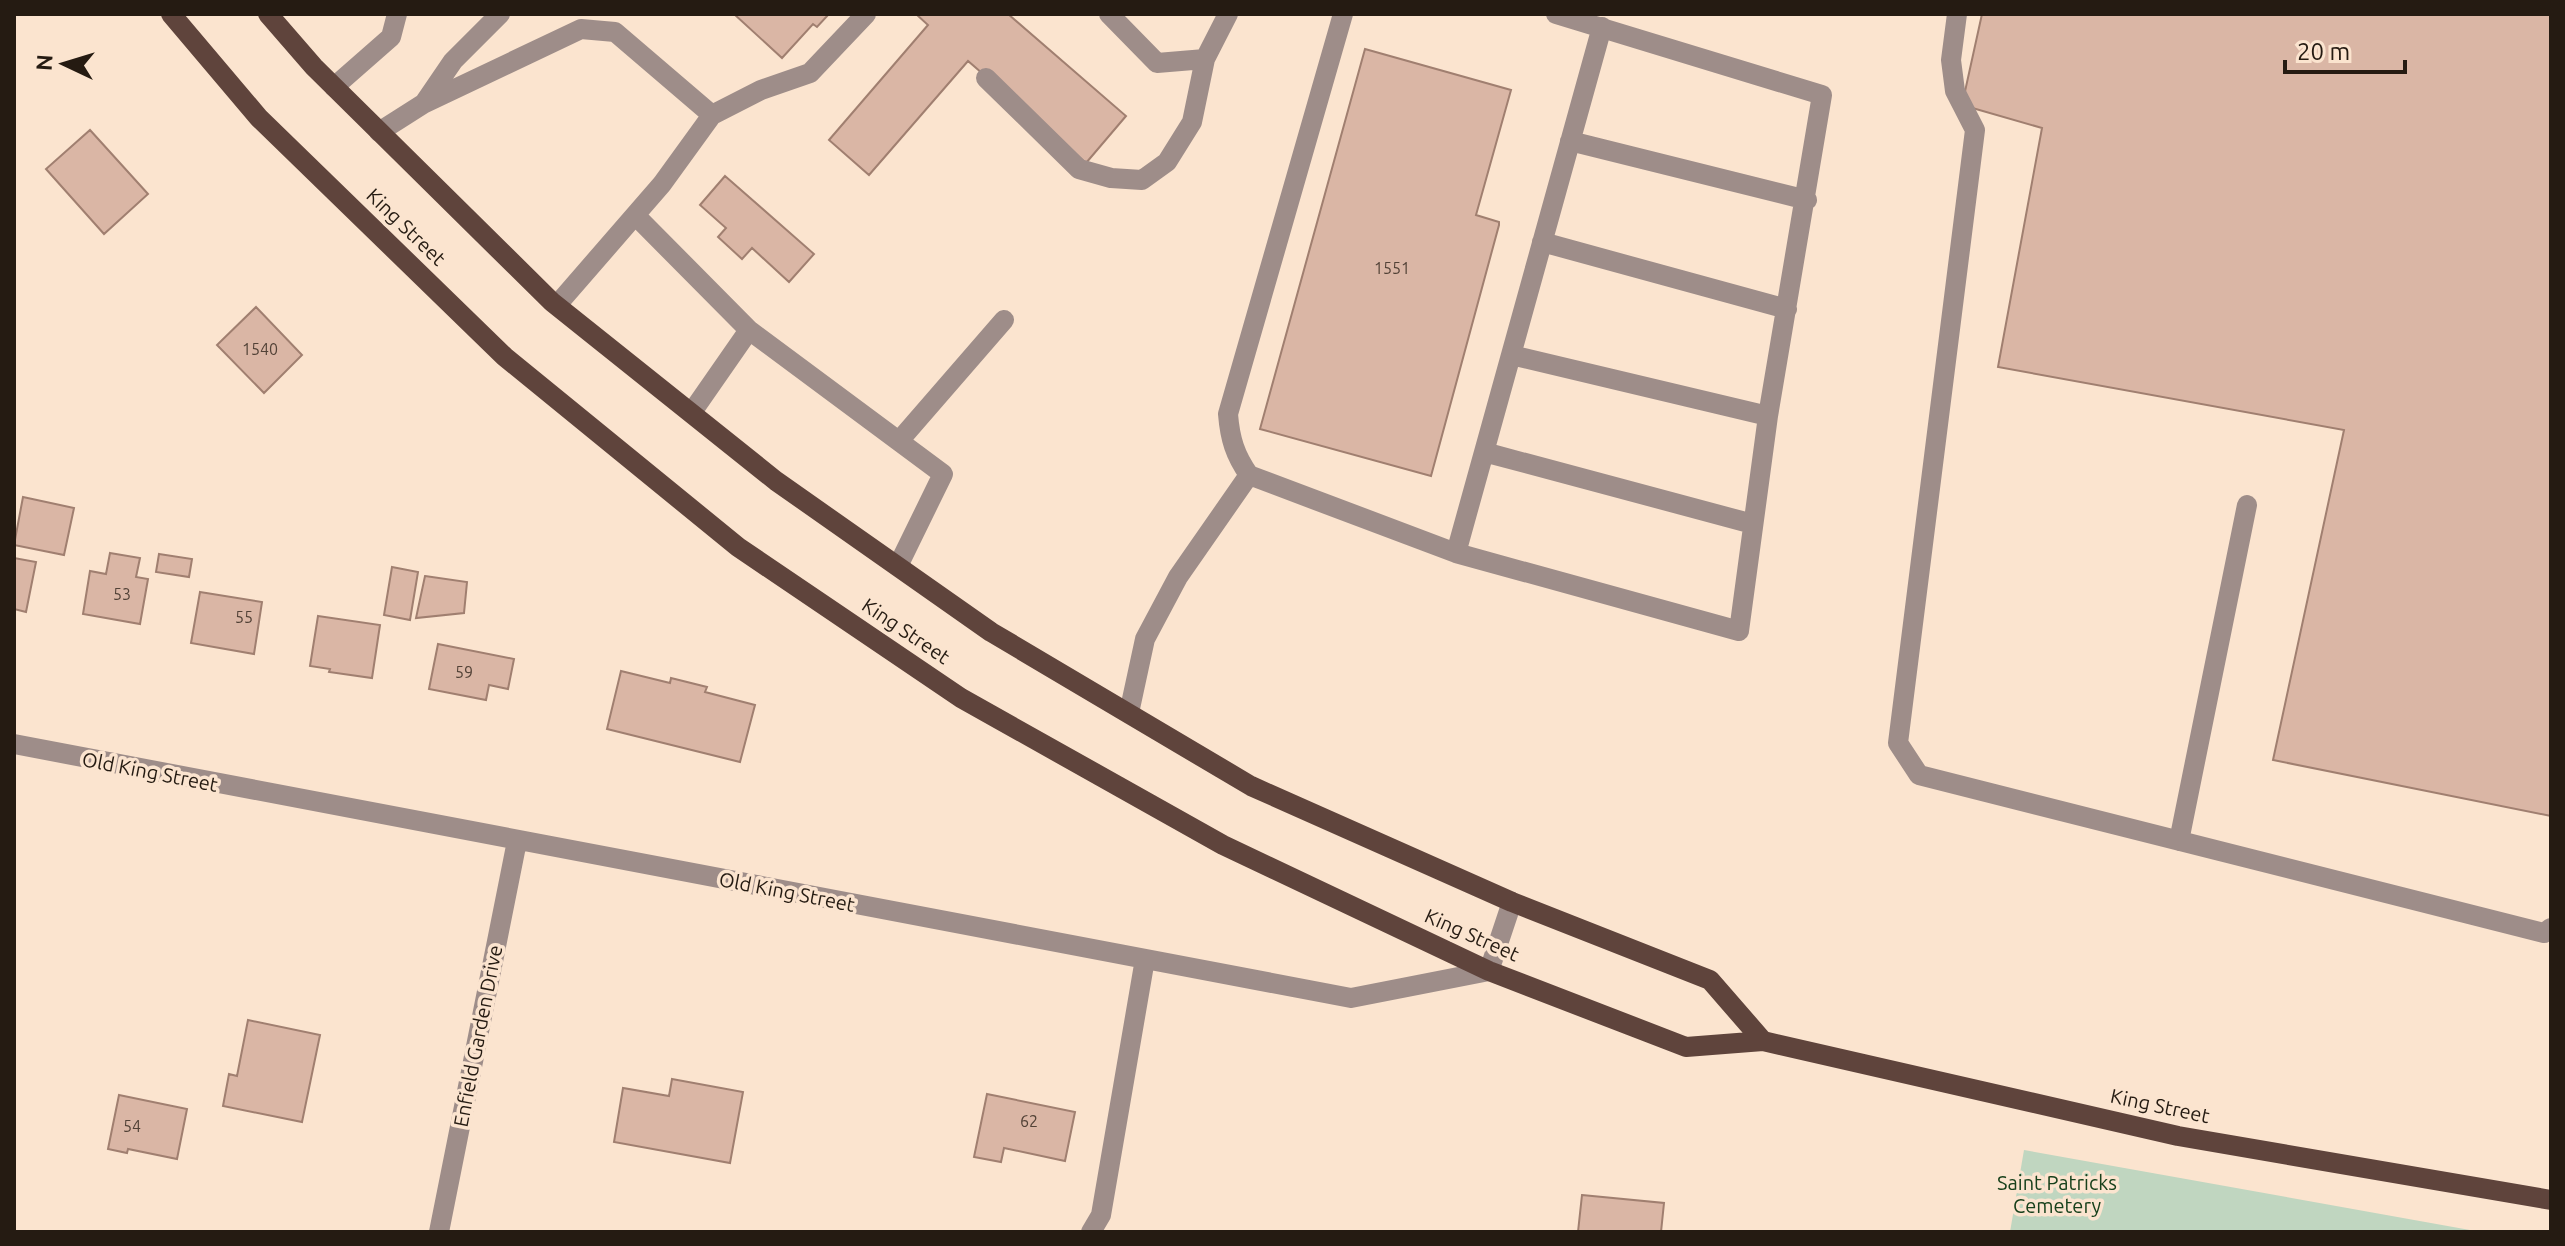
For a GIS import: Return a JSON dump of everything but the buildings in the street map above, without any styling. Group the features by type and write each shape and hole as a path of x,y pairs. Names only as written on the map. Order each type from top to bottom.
{"main road":[{"name":"King Street","path":"171,14 259,118 505,357 738,547 961,698 1223,845 1489,971 1686,1047 1763,1041 2178,1136 2551,1200"},
{"path":"268,14 334,87 557,305 776,481 991,632 1251,786 1512,902 1710,980 1763,1041"}],"street":[{"path":"334,87 391,37 397,14"},
{"path":"423,104 453,61 500,14"},
{"path":"557,305 662,184 712,115 761,90 810,73 866,14"},
{"path":"1109,14 1157,63 1205,59"},
{"path":"986,78 1079,169 1111,178 1142,180 1167,162 1192,122 1205,59 1228,14"},
{"path":"1343,14 1228,414 1233,448 1249,475 1456,553 1739,631 1768,416 1807,200 1822,95 1556,14"},
{"path":"1957,14 1951,60 1955,91 1975,130 1898,743 1919,775 2544,933 2551,928"},
{"path":"1456,553 1602,27"},
{"path":"379,132 423,104 581,29 615,32 712,115"},
{"path":"1570,141 1807,200"},
{"path":"635,215 749,330 943,474 898,566"},
{"path":"1542,242 1787,309"},
{"path":"899,441 1004,320"},
{"path":"692,412 749,330"},
{"path":"1511,355 1768,416"},
{"path":"1484,452 1753,524"},
{"path":"1129,713 1145,639 1178,577 1249,475"},
{"path":"2179,841 2247,505"},
{"name":"Old King Street","path":"14,744 1351,998 1489,971"},
{"name":"Enfield Garden Drive","path":"439,1232 517,841"},
{"path":"1489,971 1512,902"},
{"path":"1091,1232 1101,1215 1145,959"}],"green space":[{"name":"Saint Patricks Cemetery","path":"2024,1150 2481,1232 2010,1232"}]}
